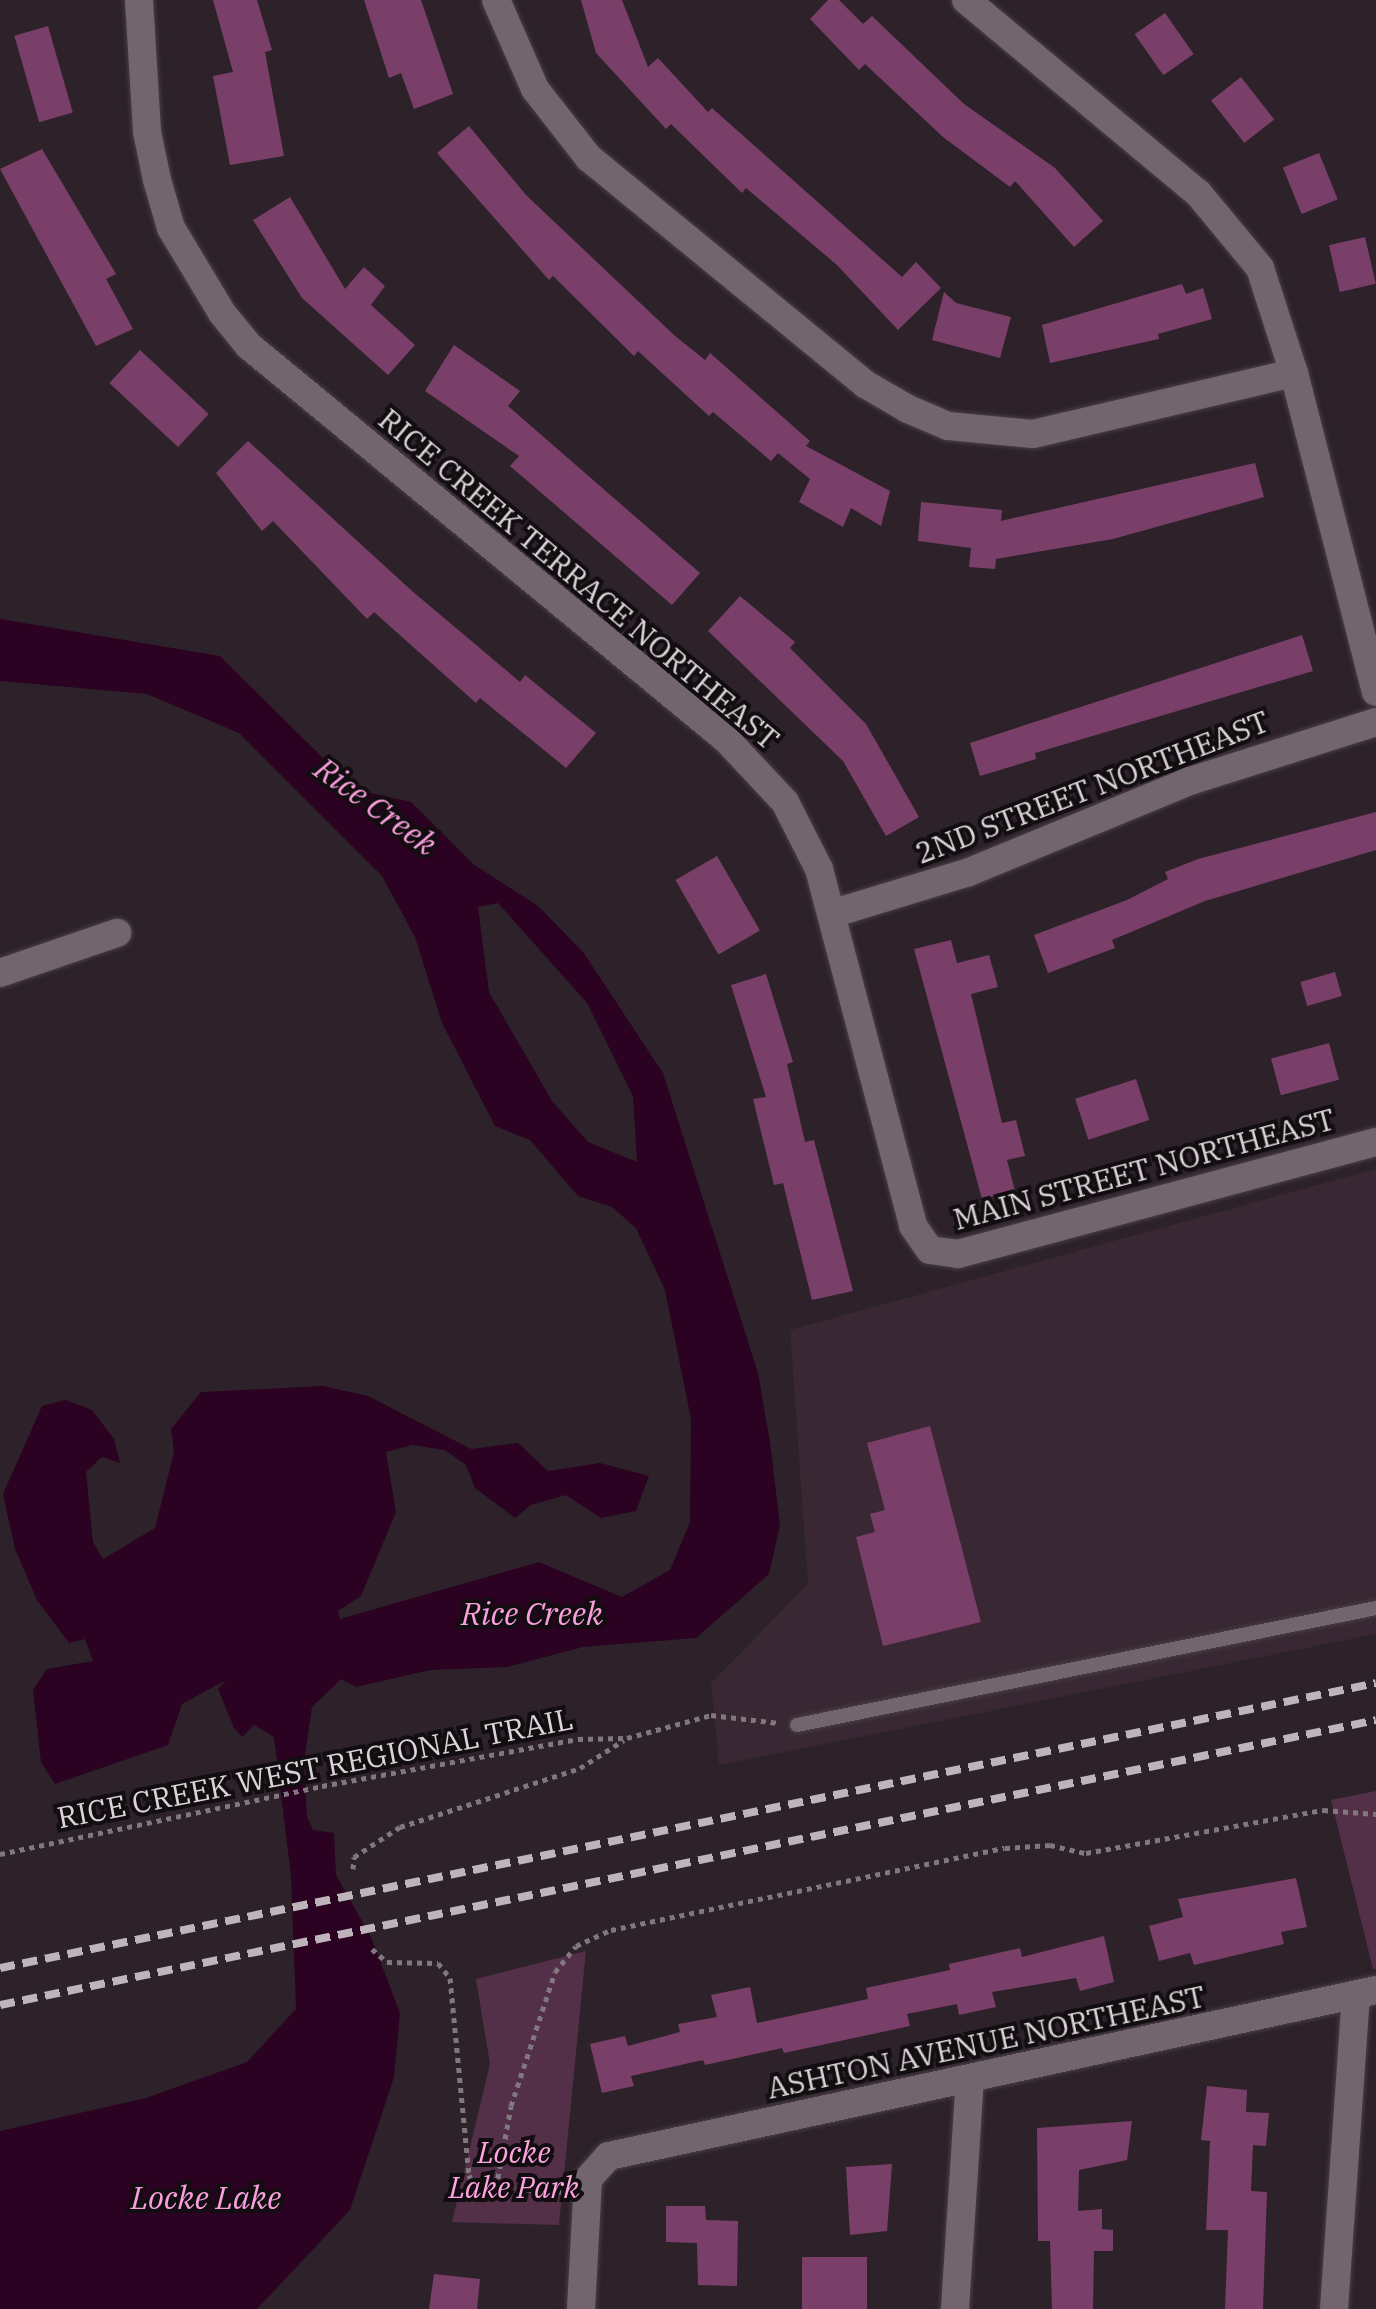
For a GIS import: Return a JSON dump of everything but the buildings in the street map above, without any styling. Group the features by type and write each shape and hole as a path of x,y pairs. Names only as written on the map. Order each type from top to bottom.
{"street":[{"name":"RICE CREEK TERRACE NORTHEAST","path":"140,0 147,132 158,180 171,228 222,313 250,346 759,772 804,836 831,914 913,1226 930,1250"},
{"path":"496,0 535,89 590,158 865,384 908,409 948,426 1033,434 1294,372"},
{"path":"966,0 1234,230 1260,268 1294,372 1376,692"},
{"name":"2ND STREET NORTHEAST","path":"831,914 969,872 1190,781 1376,722"},
{"path":"0,973 116,934"},
{"name":"MAIN STREET NORTHEAST","path":"930,1250 958,1254 1376,1142"},
{"path":"1334,2309 1366,1992"},
{"name":"ASHTON AVENUE NORTHEAST","path":"586,2194 594,2168 608,2156 1366,1992"},
{"path":"955,2309 970,2080"},
{"path":"580,2309 586,2194"}],"lane":[{"path":"796,1725 1376,1608"}],"path":[{"path":"626,1738 712,1715 796,1725"},
{"name":"RICE CREEK WEST REGIONAL TRAIL","path":"0,1854 480,1757 578,1739 626,1738"},
{"name":"RICE CREEK WEST REGIONAL TRAIL","path":"353,1869 354,1857 400,1826 580,1768 626,1738"},
{"path":"372,1949 388,1962 438,1963 450,1978 469,2175 476,2192 488,2196 496,2188 511,2106 555,1972 576,1946 611,1930 1005,1848 1050,1845 1086,1852 1323,1810 1376,1814"},
{"path":"496,2188 586,2194"}],"shaded area":[{"path":"1376,1169 1376,1634 719,1765 711,1683 808,1584 790,1330"}],"green space":[{"path":"1376,1791 1376,1969 1373,1969 1331,1800"},
{"name":"Locke Lake Park","path":"586,1951 559,2225 452,2222 490,2064 476,1979"}],"water":[{"name":"Locke Lake","path":"0,619 220,656 354,789 411,802 473,864 538,906 583,952 663,1073 758,1373 770,1442 780,1525 769,1574 696,1638 583,1647 507,1667 430,1670 356,1687 341,1679 312,1707 304,1763 307,1817 313,1830 334,1833 336,1875 371,1937 400,2013 394,2077 350,2210 257,2309 0,2309 0,2131 146,2098 247,2062 296,2009 291,1876 274,1737 254,1725 242,1737 234,1728 218,1689 226,1680 182,1704 168,1745 55,1784 41,1762 33,1690 47,1669 93,1661 85,1639 69,1643 37,1600 15,1549 3,1494 42,1406 66,1400 92,1410 114,1439 120,1463 102,1457 86,1472 93,1542 103,1559 155,1528 174,1452 171,1429 201,1392 323,1386 368,1396 471,1449 518,1443 548,1471 600,1463 649,1476 636,1511 601,1518 566,1495 531,1505 515,1518 475,1488 466,1465 445,1450 412,1445 386,1452 396,1512 361,1596 338,1611 340,1619 539,1562 622,1597 670,1570 690,1522 691,1419 665,1290 636,1228 612,1207 578,1196 530,1140 495,1126 442,1023 415,937 382,876 239,733 147,694 0,681","holes":["498,903 587,1003 633,1096 637,1162 588,1142 552,1101 489,992 478,907"]}],"railway":[{"path":"0,1968 1376,1683"},
{"path":"0,2005 1376,1720"}],"water label":[{"name":"Rice Creek","path":"376,806"},
{"name":"Rice Creek","path":"532,1613"}]}
